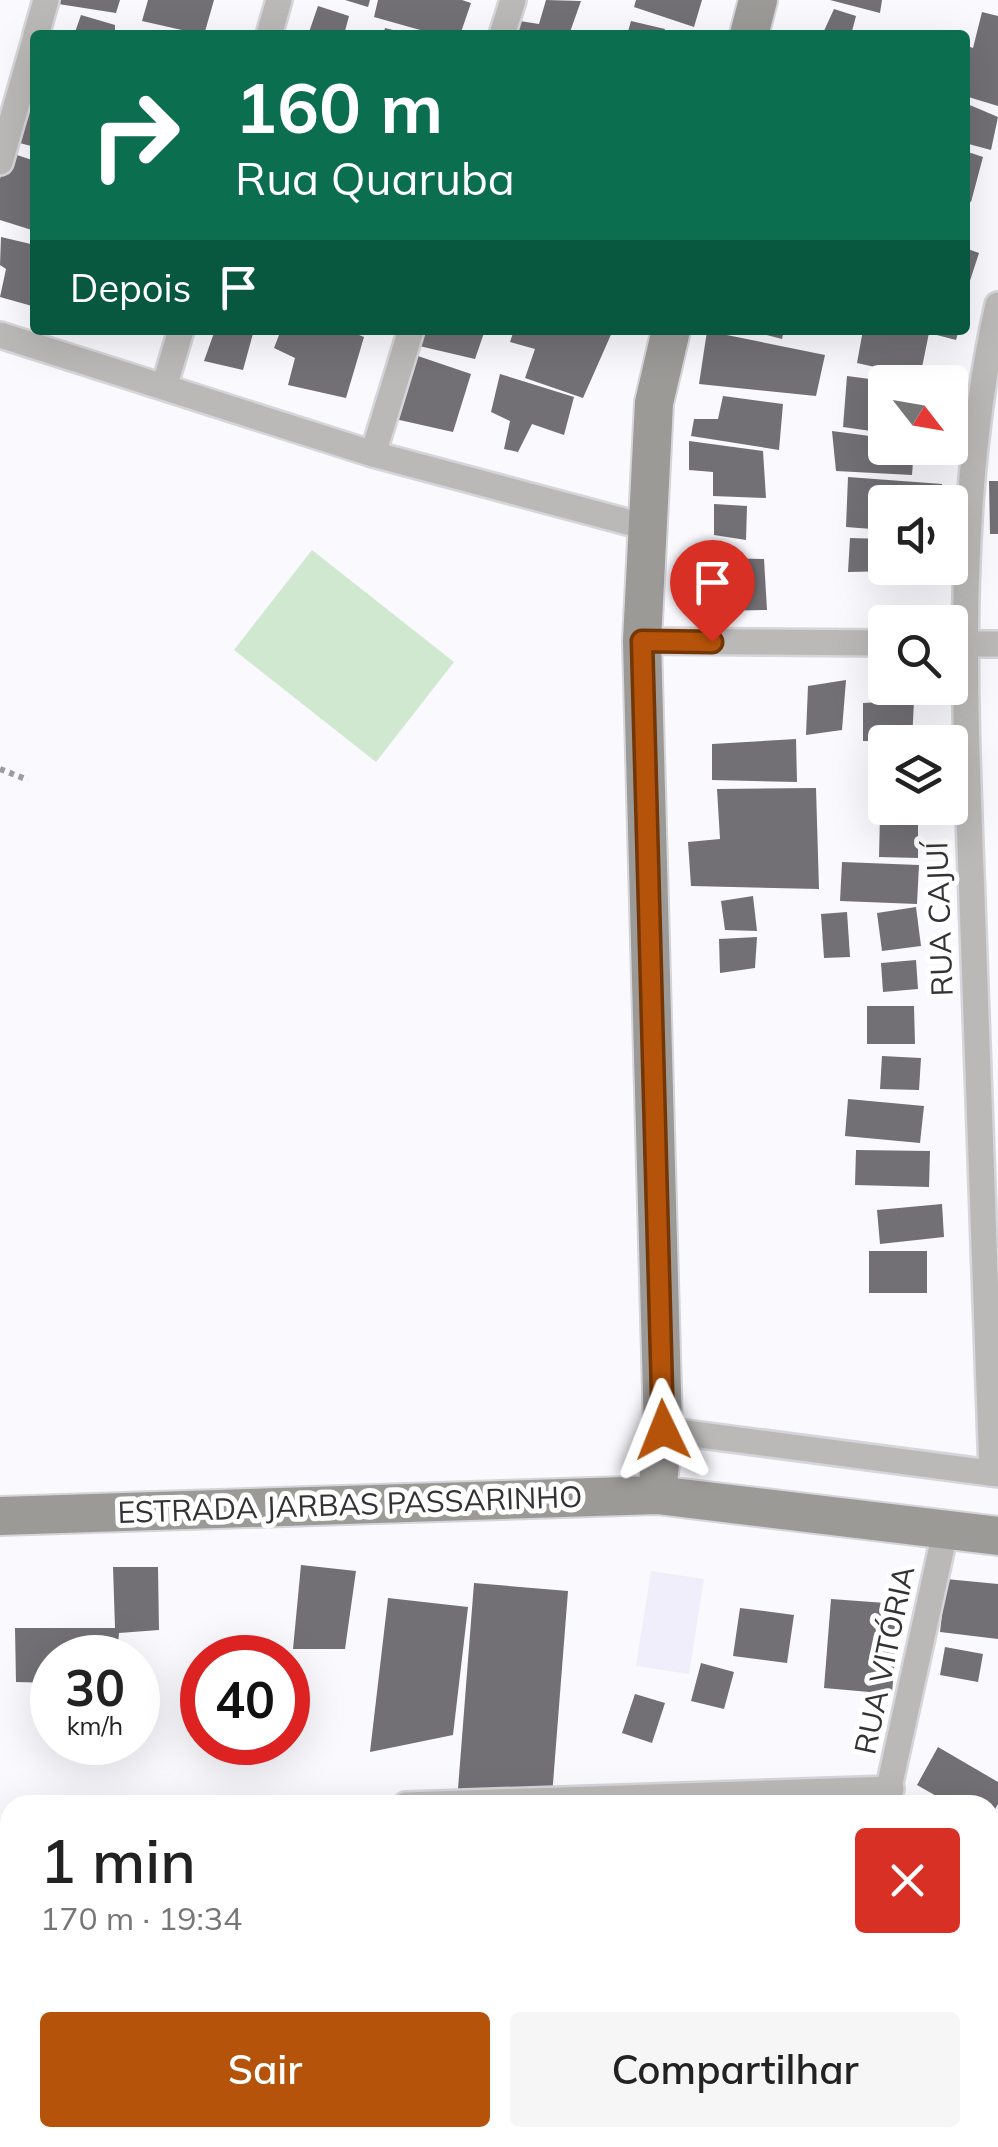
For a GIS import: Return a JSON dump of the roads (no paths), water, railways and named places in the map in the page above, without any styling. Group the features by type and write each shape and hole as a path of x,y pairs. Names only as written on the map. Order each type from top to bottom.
{"street":[{"path":"38,30 46,0"},
{"path":"271,30 280,0"},
{"path":"504,30 513,0"},
{"path":"750,30 758,0"},
{"path":"0,162 30,58"},
{"name":"RUA CAJUÍ","path":"961,605 985,361 998,305"},
{"path":"0,335 165,384 373,454 646,527"},
{"path":"165,384 180,335"},
{"path":"373,454 409,335"},
{"path":"657,1495 663,1430 642,641 654,403 670,335"},
{"path":"642,641 868,643"},
{"path":"968,644 998,644"},
{"name":"RUA CAJUÍ","path":"961,705 995,1474"},
{"path":"663,1430 995,1474"},
{"name":"ESTRADA JARBAS PASSARINHO","path":"0,1516 657,1495 998,1536"},
{"name":"RUA VITÓRIA","path":"888,1795 946,1528"}]}
